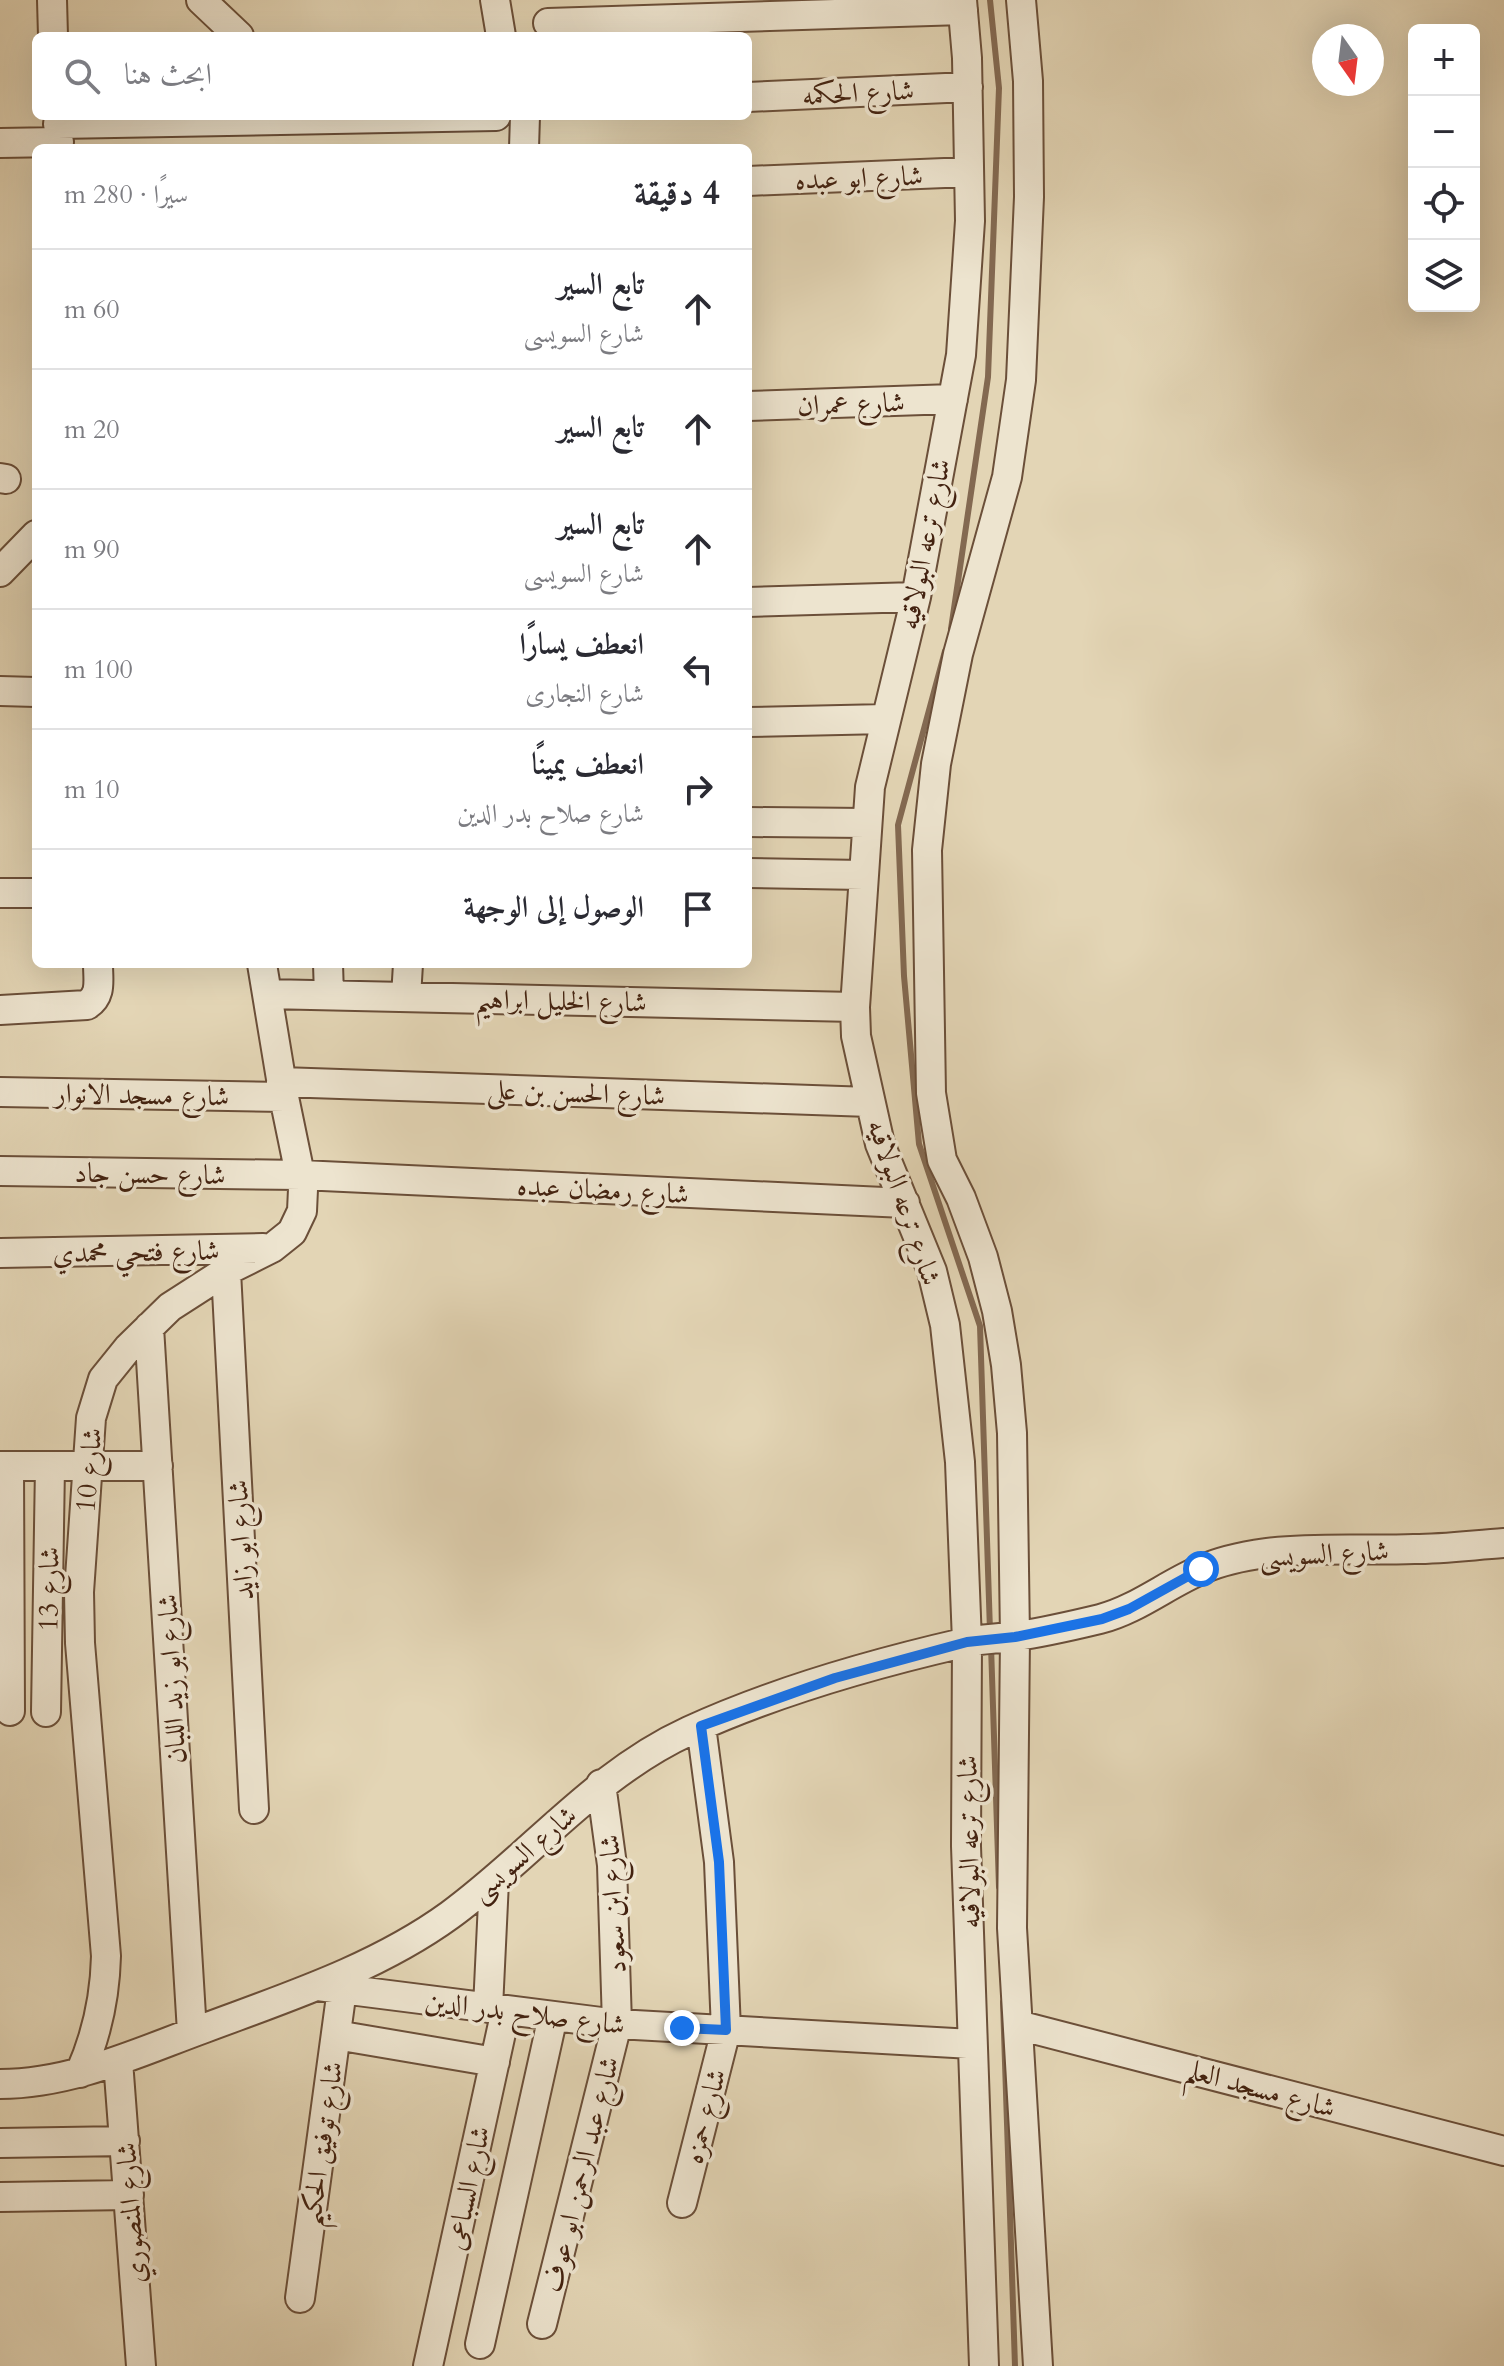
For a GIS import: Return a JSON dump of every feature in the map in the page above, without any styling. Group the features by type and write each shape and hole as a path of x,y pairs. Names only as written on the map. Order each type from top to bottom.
{"street":[{"path":"52,0 53,32"},
{"path":"201,0 235,32"},
{"path":"495,0 500,32"},
{"name":"شارع ترعه البولاقيه","path":"1021,0 1028,81 1029,197 1021,380 1007,477 958,654 936,764 927,850 931,1093 942,1160 961,1198 983,1257 997,1311 1012,1433 1012,1928 1044,2364"},
{"path":"548,23 962,5"},
{"name":"شارع ترعه البولاقيه","path":"962,5 968,87 970,221 961,355 916,597 870,787 855,1007 856,1036 880,1144 932,1271 945,1325 960,1462 972,1641 966,1846 984,2366"},
{"name":"شارع الحكمه","path":"752,97 968,87"},
{"path":"0,143 58,133 237,120"},
{"path":"524,144 525,120"},
{"name":"شارع ابو عبده","path":"752,181 969,172"},
{"name":"شارع عمران","path":"752,406 953,399"},
{"path":"0,572 32,539"},
{"path":"752,602 916,597"},
{"path":"0,691 32,692"},
{"path":"752,722 886,719"},
{"path":"752,822 866,823"},
{"path":"752,873 863,875"},
{"path":"0,893 32,893"},
{"path":"0,1010 87,1005 96,999 99,990 98,968"},
{"name":"شارع 10","path":"80,2073 97,2029 106,1971 79,1592 91,1418 103,1379 149,1327 170,1307 226,1271 272,1248 292,1232 302,1211 301,1175 263,968"},
{"path":"328,968 329,995"},
{"path":"406,997 408,968"},
{"name":"شارع الخليل ابراهيم","path":"267,994 855,1007"},
{"name":"شارع مسجد الانوار","path":"0,1092 283,1090"},
{"name":"شارع الحسن بن على","path":"283,1090 870,1102"},
{"name":"شارع حسن جاد","path":"0,1171 301,1175"},
{"name":"شارع رمضان عبده","path":"301,1175 905,1203"},
{"name":"شارع فتحي محمدي","path":"0,1253 272,1248"},
{"name":"شارع ابو زايد","path":"226,1271 254,1809"},
{"name":"شارع ابو زيد اللبان","path":"149,1327 192,2032"},
{"path":"86,1714 5,1711 5,1466 158,1466"},
{"name":"شارع 13","path":"46,1712 50,1466"},
{"name":"شارع السويسى","path":"0,2084 80,2073 330,1987 446,1918 494,1881 601,1784 639,1757 701,1726 835,1678 972,1641 1011,1637 1102,1619 1129,1609 1201,1569 1231,1559 1308,1549 1415,1549 1504,1543"},
{"name":"شارع حمزه","path":"682,2203 726,2030 719,1862 701,1726"},
{"name":"شارع ابن سعود","path":"601,1784 612,1865 617,2024"},
{"name":"شارع السباعى","path":"428,2366 495,2062 494,1881"},
{"name":"شارع صلاح بدر الدين","path":"330,1987 617,2024 972,2044"},
{"name":"شارع توفيق الحكيم","path":"300,2298 336,2035 330,1987"},
{"path":"480,2344 553,2016"},
{"name":"شارع عبد الرحمن ابو عوف","path":"542,2324 617,2024"},
{"name":"شارع مسجد العلم","path":"1018,2025 1504,2151"},
{"name":"شارع صلاح بدر الدين","path":"336,2035 495,2062"},
{"name":"شارع المنصوري","path":"118,2061 141,2366"},
{"path":"0,2143 125,2141"},
{"path":"0,2197 129,2195"}],"waterway":[{"path":"951,629 988,377 999,88 990,0"},
{"path":"945,651 898,825 904,976 919,1144 980,1326 990,1631"},
{"path":"991,1646 999,1887"},
{"path":"1003,2002 1015,2366"}],"route":[{"path":"682,2028 726,2030 719,1862 701,1726 835,1678 967,1642 1015,1637 1102,1619 1153,1597 1201,1569"}]}
